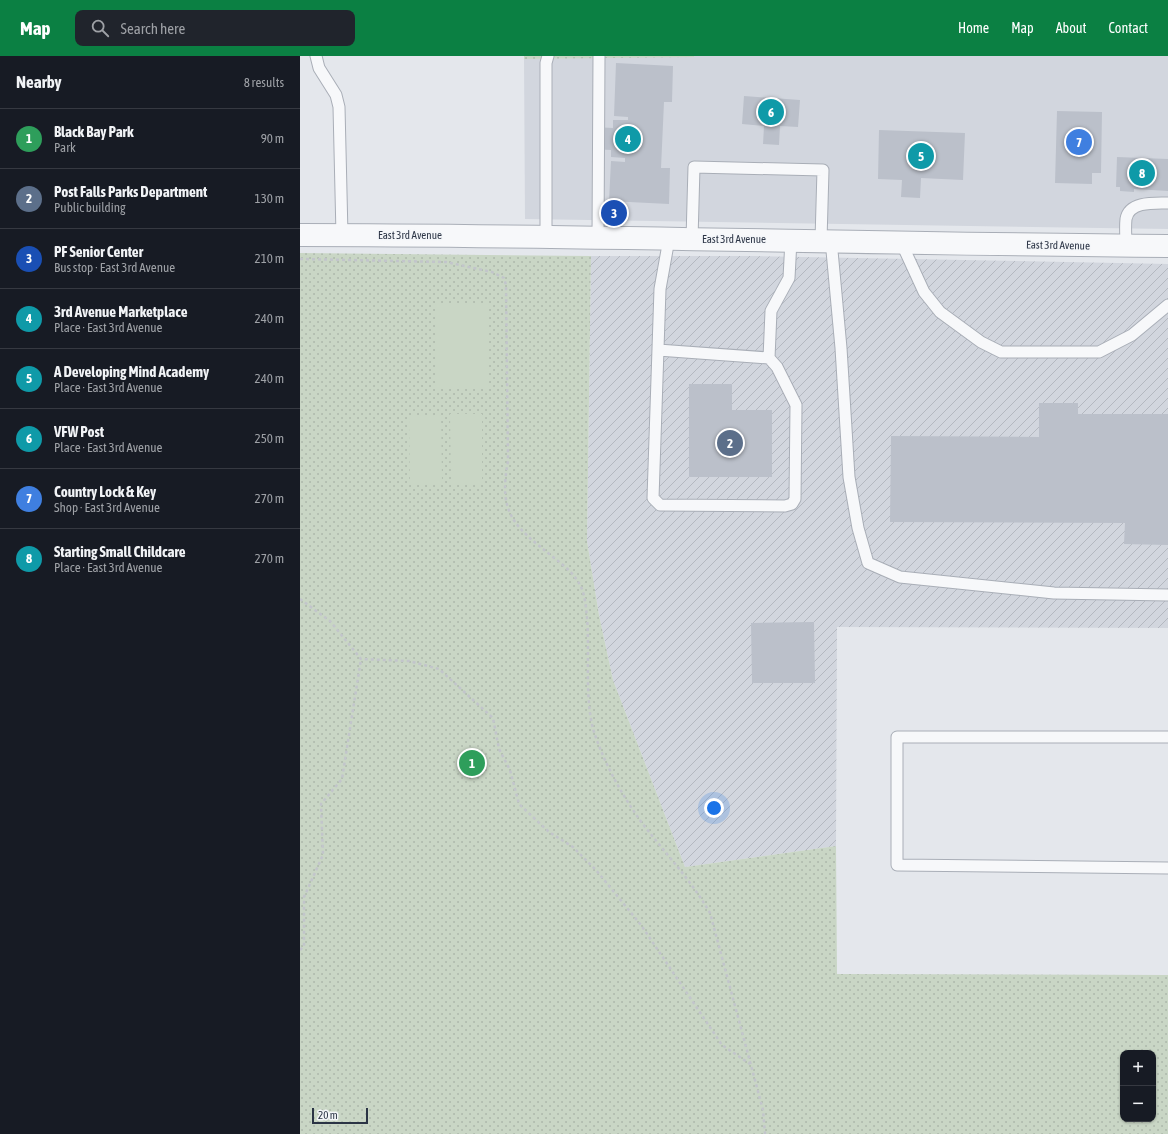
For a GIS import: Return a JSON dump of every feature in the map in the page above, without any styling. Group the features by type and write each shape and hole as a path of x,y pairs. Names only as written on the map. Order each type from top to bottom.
{"street":[{"name":"East 3rd Avenue","path":"300,235 546,236 1168,246"}],"lane":[{"path":"316,56 319,68 336,95 339,107 342,235"},
{"path":"546,236 546,63 548,56"},
{"path":"598,56 598,238"},
{"path":"692,239 694,167 823,170 826,240 842,348 849,477 858,528 868,563 900,577 1054,593 1168,595"},
{"path":"1126,245 1126,218 1129,212 1136,207 1148,203 1168,203"},
{"path":"658,350 769,358 778,367 796,405 795,498 792,504 785,506 660,505 653,498 660,289 669,239"},
{"path":"769,358 771,311 789,278 792,240"},
{"path":"901,242 924,292 940,312 980,342 1001,352 1099,352 1132,335 1168,305"},
{"path":"1168,737 897,737 897,865 1168,868"}],"path":[{"path":"300,259 446,262 492,272 504,278 506,285 508,461 504,480 504,497 510,515 525,535 569,569 581,586 586,605 588,627 589,703 594,731 604,760 621,792 642,823 694,888 710,913 763,1110 765,1134"},
{"path":"300,599 330,621 361,659 342,779 321,804 323,855 304,897 304,946 300,950"},
{"path":"361,659 410,661 439,669 493,718 499,749 510,770 519,804 548,832 573,847 596,870 640,925 722,1045 750,1065"}],"shaded area":[{"path":"694,56 1168,56 1168,229 525,219 524,59"},
{"path":"591,256 755,256 1168,264 1168,628 837,627 836,846 685,867 613,680 599,615 587,541"}],"green space":[{"path":"524,56 694,56 694,57 524,59"},
{"path":"300,253 591,256 587,541 599,615 613,680 685,867 836,846 837,974 1168,975 1168,1134 300,1134"},
{"path":"435,303 488,303 489,387 436,387"},
{"path":"450,414 482,414 482,484 451,484"},
{"path":"441,415 442,484 410,484 409,416"}],"building":[{"path":"616,63 673,66 672,102 664,102 661,168 670,168 669,204 609,201 611,161 625,162 625,158 611,157 611,150 593,149 594,127 613,128 613,120 628,120 628,117 614,116"},
{"path":"744,96 800,100 798,127 780,126 779,145 763,144 764,126 742,124"},
{"path":"1057,111 1102,112 1101,173 1092,173 1092,184 1055,183"},
{"path":"879,130 965,133 963,180 921,178 920,198 901,197 902,180 878,179"},
{"path":"1117,157 1168,159 1168,191 1134,189 1134,192 1120,191 1120,187 1116,187"},
{"path":"689,384 732,384 732,410 772,410 772,477 689,477"},
{"path":"1039,403 1078,403 1078,414 1168,414 1168,545 1124,544 1125,523 890,522 891,436 1039,437"},
{"path":"814,622 815,683 752,683 751,623"}],"place":[{"name":"VFW Post","path":"771,112"},
{"name":"3rd Avenue Marketplace","path":"628,139"},
{"name":"Country Lock & Key","path":"1079,142"},
{"name":"A Developing Mind Academy","path":"921,156"},
{"name":"Starting Small Childcare","path":"1142,173"},
{"name":"PF Senior Center","path":"614,213"},
{"name":"Post Falls Parks Department","path":"730,443"},
{"name":"Black Bay Park","path":"472,763"}]}
